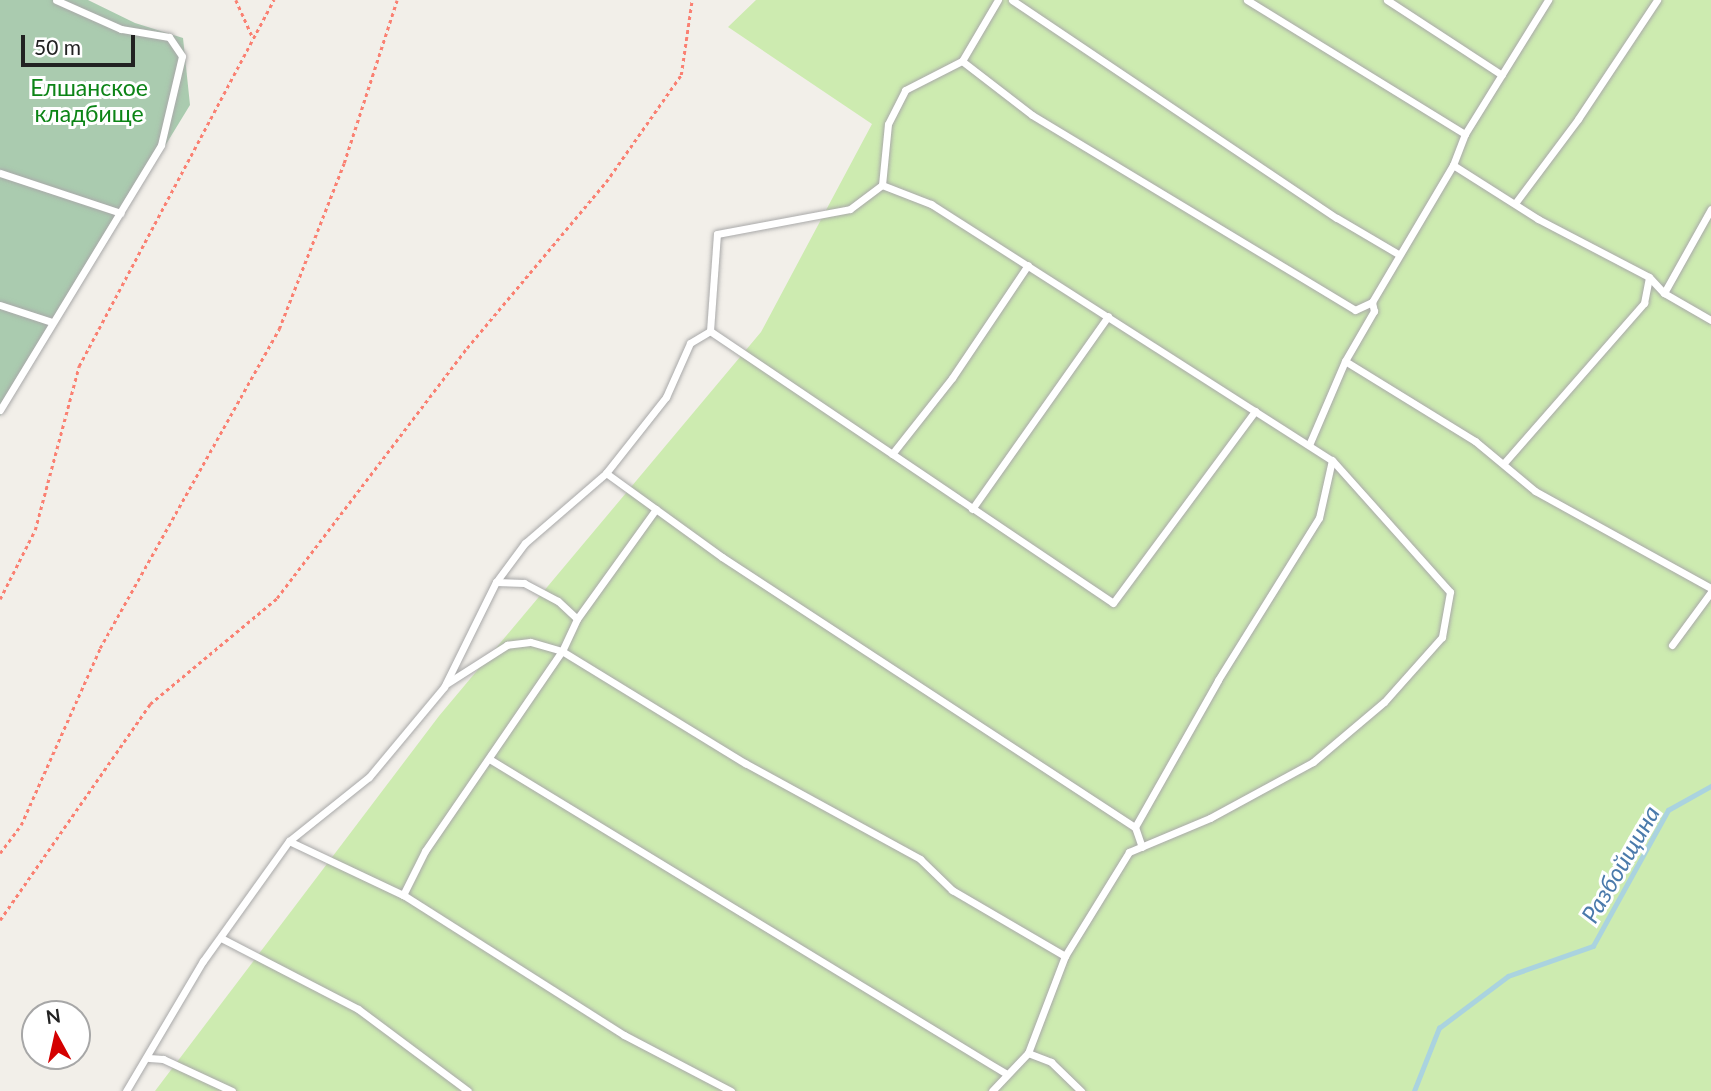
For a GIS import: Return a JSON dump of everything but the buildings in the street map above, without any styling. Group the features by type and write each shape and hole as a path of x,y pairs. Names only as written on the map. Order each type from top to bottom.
{"lane":[{"path":"0,410 161,145 182,56 169,37 121,29 56,0"},
{"path":"709,331 717,234 850,209 882,185 888,124 905,90 962,61 998,0"},
{"path":"1012,0 1303,195 1398,254"},
{"path":"1247,0 1465,134"},
{"path":"1387,0 1502,75"},
{"path":"962,61 1032,115 1354,310 1372,302 1453,165 1465,134 1548,0"},
{"path":"1516,202 1578,119 1657,0"},
{"path":"1453,165 1516,202 1538,219 1649,277 1664,293 1711,320"},
{"path":"0,173 121,213"},
{"path":"882,185 931,204 1332,460 1450,592 1442,637 1384,702 1313,762 1210,818 1129,852 1065,956 1028,1053 1005,1073 992,1091"},
{"path":"1664,293 1711,209"},
{"path":"892,454 952,378 1028,265"},
{"path":"1504,463 1644,303 1649,277"},
{"path":"1309,445 1345,361 1374,311 1372,302"},
{"path":"0,305 52,322"},
{"path":"972,509 1108,316"},
{"path":"709,331 1113,603 1255,411"},
{"path":"126,1091 149,1058 202,961 221,939 289,841 369,777 446,684 496,582 525,543 606,473 666,397 690,343 709,331"},
{"path":"1345,361 1504,463 1535,491 1711,590 1672,645"},
{"path":"1135,827 1218,680 1319,518 1332,460"},
{"path":"606,473 656,509 1135,827 1142,847"},
{"path":"403,895 425,851 491,760 562,651 577,619 656,509"},
{"path":"496,582 524,583 558,601 577,619"},
{"path":"446,684 507,645 530,642 562,651 745,763 920,859 952,890 1065,956"},
{"path":"491,760 1005,1073"},
{"path":"289,841 403,895 624,1035 731,1091"},
{"path":"221,939 358,1009 468,1091"},
{"path":"1028,1053 1051,1062 1081,1091"},
{"path":"149,1058 163,1059 232,1091"}],"path":[{"path":"236,0 253,38"},
{"path":"0,599 36,530 79,366 274,0"},
{"path":"0,853 21,825 100,648 279,329 344,163 397,0"},
{"path":"0,920 150,704 277,598 467,348 606,183 681,75 692,0"}],"green space":[{"name":"Елшанское кладбище","path":"0,0 88,0 135,23 183,38 190,105 0,416"},
{"path":"756,0 1711,0 1711,1091 155,1091 439,716 761,332 872,124 728,27"}],"waterway":[{"name":"Разбойщина","path":"1414,1091 1439,1028 1508,976 1593,946 1668,810 1711,786"}]}
